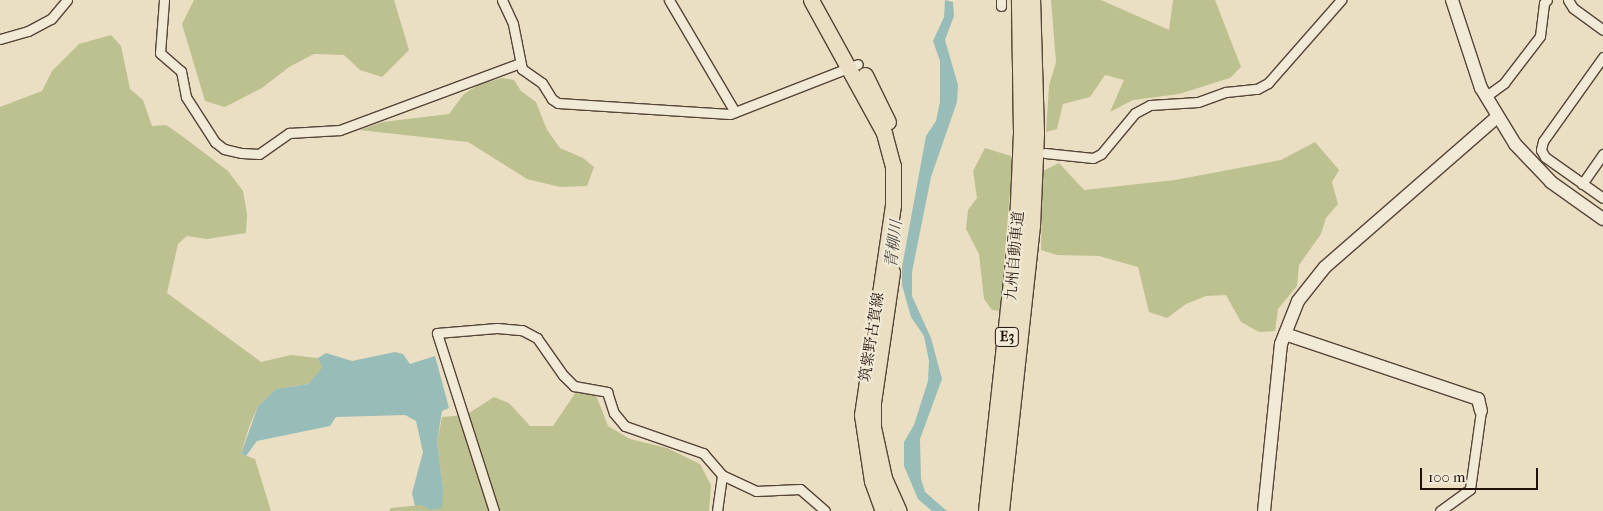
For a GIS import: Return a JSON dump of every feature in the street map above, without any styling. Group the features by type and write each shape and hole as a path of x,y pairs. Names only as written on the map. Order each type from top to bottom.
{"highway":[{"name":"九州自動車道","path":"1001,511 1029,254 1034,159 1029,132 1020,0"},
{"name":"九州自動車道","path":"1029,132 1032,0"},
{"name":"九州自動車道","path":"987,511 1010,317 1034,159"}],"main road":[{"name":"筑紫野古賀線","path":"811,0 853,65 893,134 902,171 899,224 873,402 877,450 884,478 899,511"},
{"name":"筑紫野古賀線","path":"822,0 884,133 894,184 862,415 872,481 884,511"}],"street":[{"path":"0,39 28,31 51,19 67,0"},
{"path":"164,0 160,53 181,71 186,97 215,142 224,149 242,153 259,154 289,133 340,130 520,63"},
{"path":"502,0 513,24 520,63 525,72 542,83 552,99 558,103 735,112 853,65"},
{"path":"669,0 735,112"},
{"path":"1034,159 1093,158 1101,154 1135,113 1150,105 1198,102 1226,92 1258,89 1268,83 1341,0"},
{"path":"1452,0 1485,97 1514,144 1551,182 1603,219"},
{"path":"1485,97 1504,83 1540,36 1547,0"},
{"path":"1568,0 1573,8 1603,30"},
{"path":"1603,58 1543,141 1541,150 1545,157 1603,198"},
{"path":"1264,511 1276,376 1285,334 1298,301 1325,267 1497,117"},
{"path":"1582,184 1603,154"},
{"path":"494,511 436,333 497,328 522,330 537,338 563,375 574,386 607,392 614,413 625,426 703,454 722,475 756,491 800,489 825,511"},
{"path":"1285,334 1478,399 1481,411 1470,489 1440,511"},
{"path":"717,511 722,475"}],"green space":[{"path":"194,0 394,0 409,50 382,77 360,70 344,55 314,54 289,67 262,88 225,107 205,101 182,24"},
{"path":"1051,0 1101,0 1169,30 1173,0 1215,0 1241,67 1230,78 1179,94 1133,100 1110,112 1124,80 1105,75 1090,97 1063,104 1057,129 1046,132 1049,86 1056,62"},
{"path":"111,35 121,46 130,89 143,100 152,126 166,125 182,136 228,171 243,191 247,214 246,233 207,239 187,236 178,244 167,293 261,362 291,355 318,358 323,368 308,384 276,389 258,406 249,427 241,454 255,459 271,511 0,511 0,107 42,91 52,71 79,44"},
{"path":"502,78 514,80 521,91 536,102 547,130 560,148 583,158 594,167 587,186 560,187 527,179 468,142 359,130 383,122 449,114 464,94 480,84"},
{"path":"1315,142 1339,170 1332,182 1338,204 1326,218 1321,234 1299,265 1297,286 1278,309 1275,331 1259,332 1241,322 1226,295 1206,296 1186,304 1167,318 1149,312 1138,267 1099,256 1057,255 1041,250 1043,171 1059,163 1084,190 1175,180 1281,160"},
{"path":"985,148 1011,156 1012,167 1000,311 992,310 984,299 979,254 966,229 968,210 977,198 973,171"},
{"path":"578,389 596,395 608,426 630,439 667,448 700,464 711,485 709,511 389,511 391,508 422,505 443,487 437,442 442,417 466,415 494,397 509,403 530,426 553,426"}],"water":[{"path":"945,0 953,2 954,16 945,40 958,85 957,102 931,177 912,272 912,296 931,338 942,379 920,439 921,479 925,492 947,511 932,511 918,499 904,466 904,442 914,425 928,381 929,361 924,336 911,317 902,285 902,267 926,136 936,121 940,102 940,61 933,41 944,17"},
{"path":"395,352 403,354 410,364 435,356 449,408 442,411 437,442 443,487 442,508 430,510 422,505 415,506 412,493 423,452 416,421 405,415 336,417 330,426 257,441 246,456 241,454 258,406 276,389 308,384 322,368 318,358 326,353 352,361"}],"water label":[{"name":"青柳川","path":"894,244"}]}
